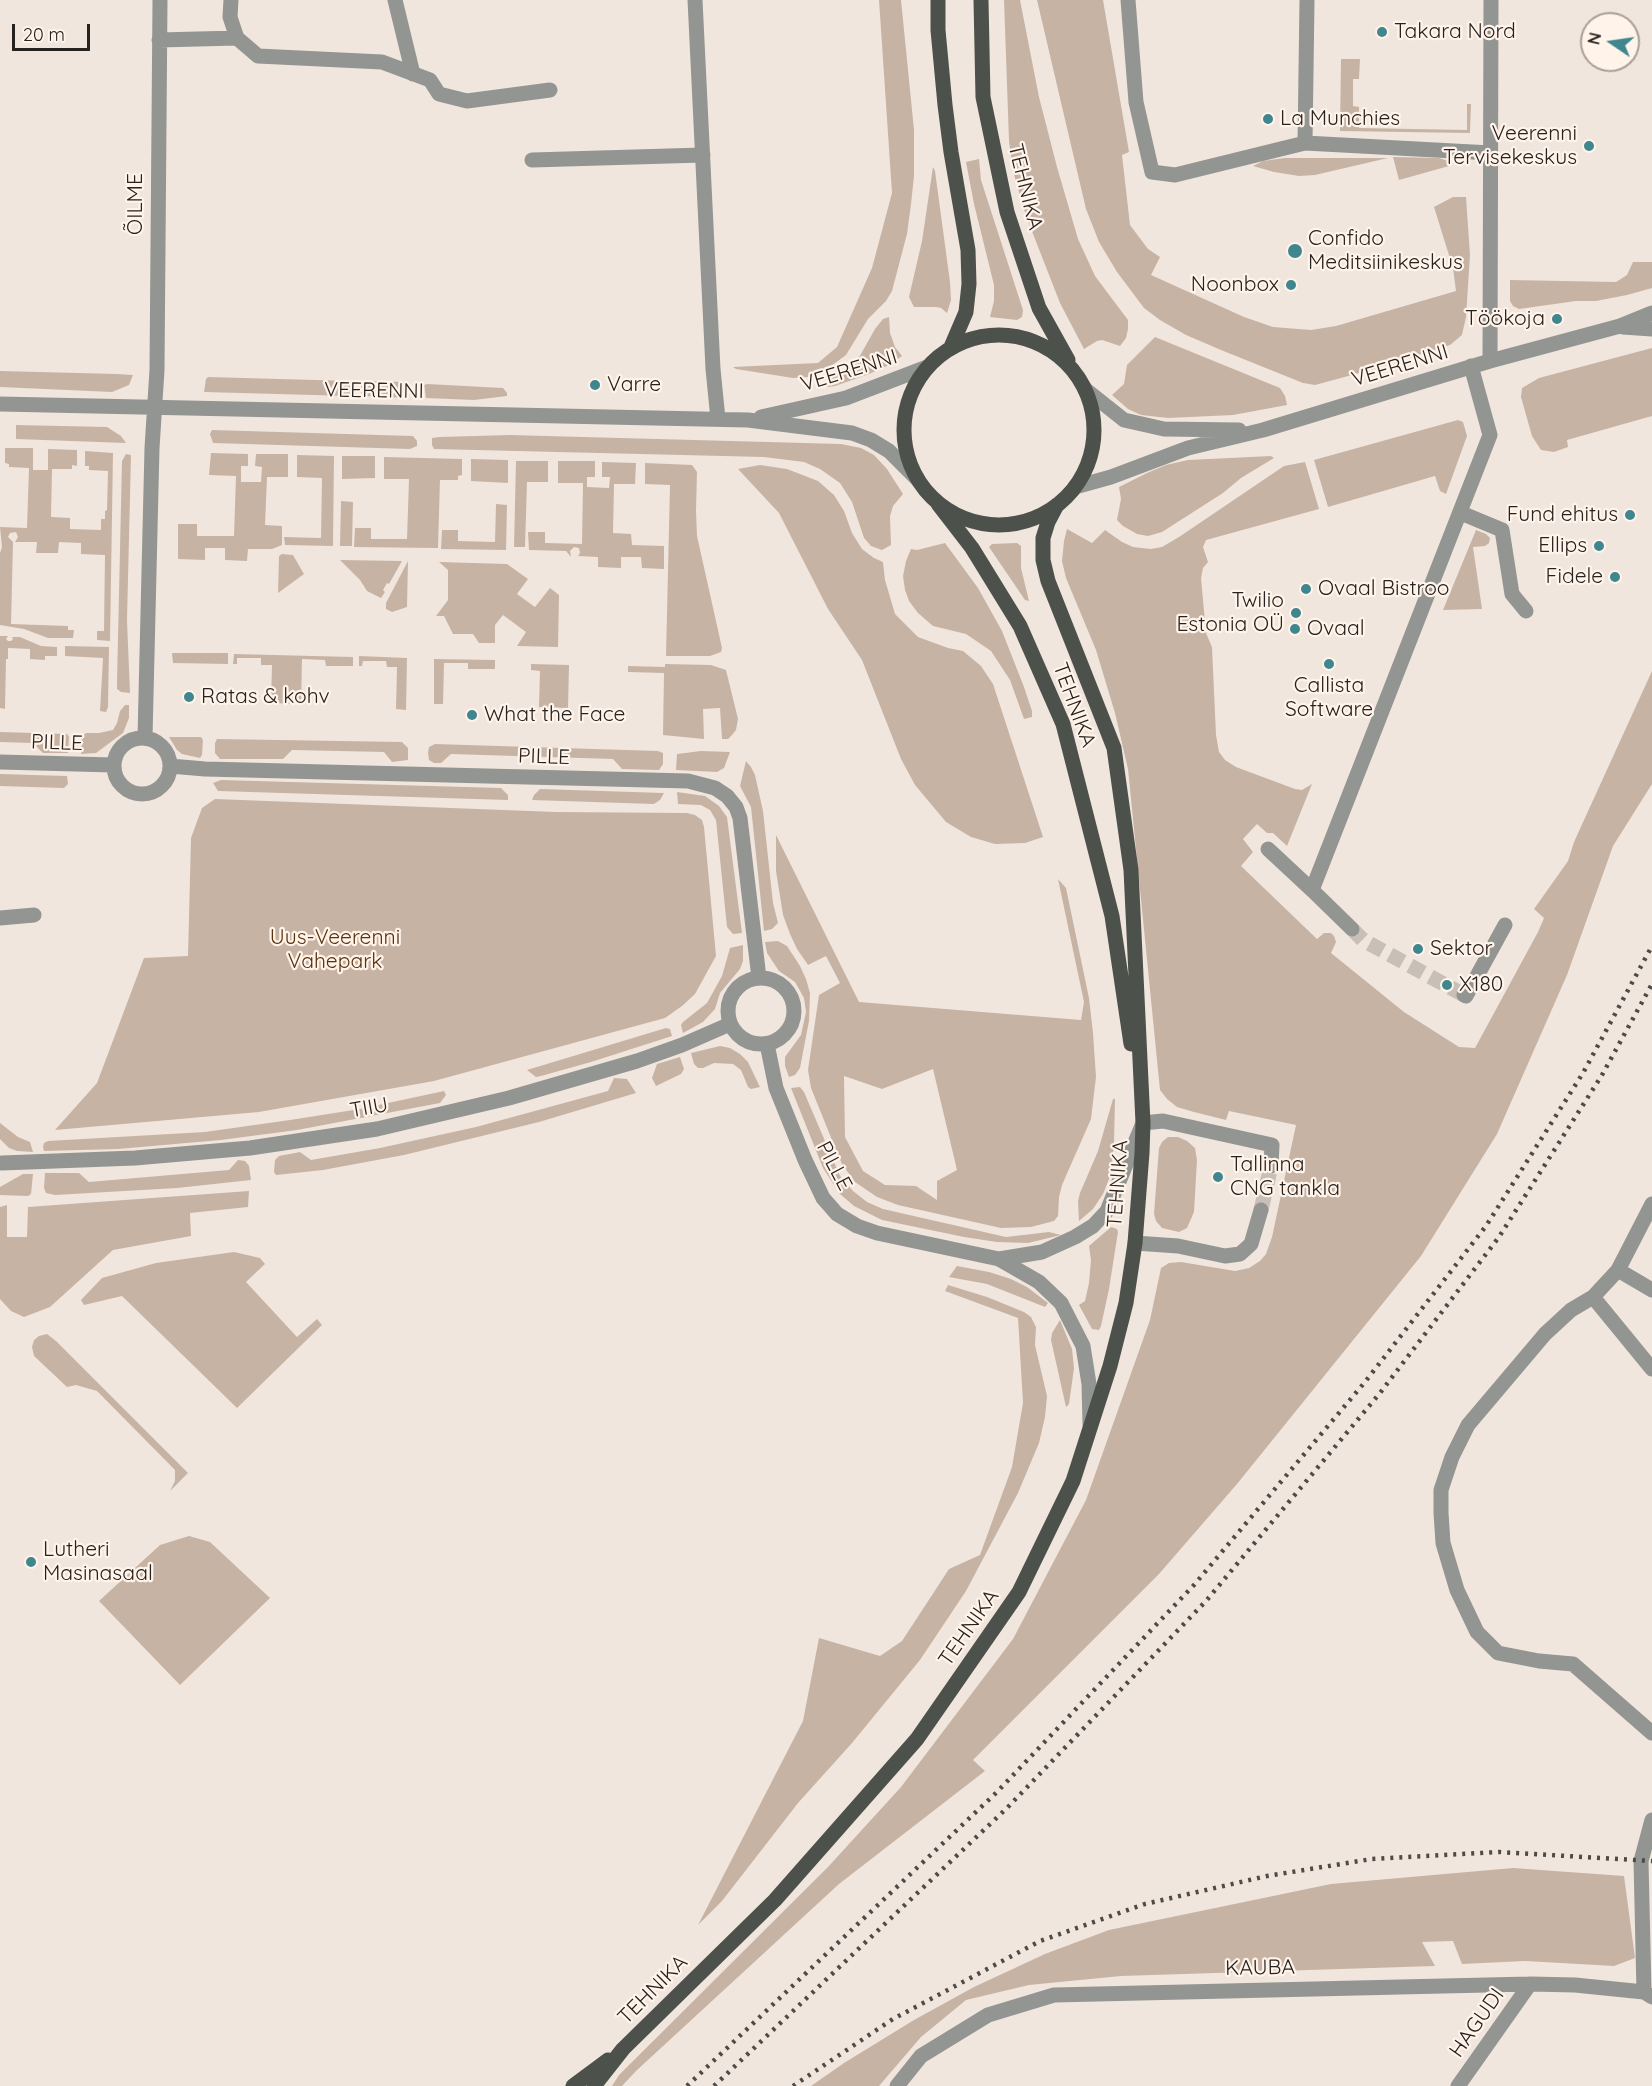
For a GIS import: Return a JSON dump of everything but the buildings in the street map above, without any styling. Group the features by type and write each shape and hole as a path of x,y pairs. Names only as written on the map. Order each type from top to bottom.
{"main road":[{"path":"938,0 938,30 944,94 951,152 968,250 969,284 966,312 951,347"},
{"name":"TEHNIKA","path":"981,0 983,97 1006,212 1039,308 1075,372"},
{"path":"1008,335 1028,339 1047,348 1062,359 1075,372 1085,389 1092,410 1094,433 1091,453 1084,472 1075,487 1057,505 1036,518 1006,525 982,524 962,518 938,504 918,480 910,465 903,431 905,415 913,390 927,368 951,347 979,337 1008,335"},
{"name":"TEHNIKA","path":"938,504 972,548 1020,626 1063,724 1112,916 1143,1123"},
{"name":"TEHNIKA","path":"594,2086 623,2049 775,1900 917,1739 1019,1592 1073,1481 1091,1431 1126,1303 1140,1193 1143,1123 1130,859 1114,748 1048,581 1043,560 1043,538 1057,505"},
{"name":"TEHNIKA","path":"573,2086 623,2049"}],"street":[{"name":"ÕILME","path":"145,737 157,370 160,0"},
{"path":"231,0 230,17 237,38 258,56 382,62 430,80 439,94 467,101 550,90"},
{"path":"395,0 413,74"},
{"path":"695,0 713,369 718,419"},
{"path":"1128,0 1136,102 1152,172 1175,175 1305,143 1491,153"},
{"path":"1305,143 1307,0"},
{"path":"1490,361 1491,0"},
{"path":"159,40 237,38"},
{"path":"532,160 703,155"},
{"name":"VEERENNI","path":"1075,487 1111,477 1188,448 1263,430 1471,366 1620,326 1652,313"},
{"path":"1620,326 1652,329"},
{"path":"1312,890 1490,435 1471,366"},
{"name":"VEERENNI","path":"748,420 846,398 927,368"},
{"name":"VEERENNI","path":"1085,389 1124,420 1164,429 1263,430"},
{"name":"VEERENNI","path":"0,404 748,420 852,433 871,440 888,451 918,480"},
{"path":"1461,513 1502,531 1512,594 1526,611"},
{"path":"145,737 160,744 169,758 170,766 165,783 150,793 141,794 125,789 118,782 113,765 120,748 126,741 145,737"},
{"name":"PILLE","path":"0,762 113,765"},
{"name":"PILLE","path":"170,766 205,769 688,781 715,788 727,796 736,807 740,818 759,978"},
{"path":"1268,849 1352,929"},
{"path":"0,918 34,915"},
{"path":"1464,995 1466,996 1504,925"},
{"path":"759,978 778,983 791,998 794,1007 790,1027 784,1035 767,1044 749,1042 741,1038 730,1024 728,1014 733,994 748,980 759,978"},
{"name":"TIIU","path":"1,1164 135,1158 227,1150 377,1130 509,1098 637,1061 730,1024"},
{"name":"PILLE","path":"767,1044 776,1088 805,1160 823,1198 837,1214 857,1226 877,1233 999,1259 1039,1282 1061,1303 1083,1346 1089,1384 1091,1431"},
{"path":"1143,1123 1163,1121 1272,1145 1271,1166"},
{"name":"PILLE","path":"999,1259 1042,1252 1093,1226 1107,1211 1143,1123"},
{"path":"1652,1204 1618,1270 1593,1297 1571,1310 1545,1334 1468,1425 1452,1457 1441,1490 1443,1543 1456,1590 1478,1632 1498,1653 1539,1661 1573,1664 1652,1733"},
{"path":"1135,1243 1178,1246 1225,1256 1240,1254 1251,1244 1261,1210"},
{"path":"1618,1270 1652,1290"},
{"path":"1593,1297 1652,1369"},
{"path":"1648,1995 1641,1861 1651,1825"},
{"name":"KAUBA","path":"897,2086 921,2056 988,2015 1053,1995 1530,1984 1575,1985 1648,1995"},
{"name":"HAGUDI","path":"1458,2086 1530,1984"}],"green space":[{"path":"879,0 901,0 914,130 914,176 907,234 892,291 886,301 868,319 846,355 823,372 808,377 793,378 736,369 733,367 818,363 837,347 872,268 892,193"},
{"path":"1004,0 1020,0 1039,97 1078,239 1095,276 1128,320 1126,338 1120,346 1102,340 1084,349 1060,303 1026,216 1013,171 1009,141"},
{"path":"1037,0 1103,0 1129,152 1122,155 1130,225 1148,249 1160,257 1151,275 1244,317 1273,327 1311,330 1336,326 1456,291 1453,268 1434,207 1453,197 1466,197 1470,255 1466,317 1462,335 1450,345 1315,385 1303,383 1186,335 1144,308 1117,272 1099,242 1086,209"},
{"path":"1341,59 1360,59 1359,79 1353,79 1353,106 1359,107 1359,128 1467,130 1467,104 1471,104 1470,133 1340,131"},
{"path":"1393,157 1439,158 1451,162 1449,166 1399,180"},
{"path":"1285,158 1388,158 1315,175 1299,176 1253,166 1263,161"},
{"path":"979,159 981,180 1023,310 1022,317 1017,320 990,317 994,301 994,285 966,162"},
{"path":"933,167 950,282 951,300 947,313 936,307 914,307 909,297 922,241"},
{"path":"1633,262 1652,262 1652,288 1596,301 1576,301 1519,309 1510,301 1510,280 1616,282 1627,275"},
{"path":"889,317 890,333 895,347 902,356 869,374 827,387 828,381 857,361 875,329 883,319"},
{"path":"1155,337 1280,388 1287,405 1233,415 1168,418 1141,415 1128,409 1112,395 1124,384 1127,365"},
{"path":"1652,348 1652,416 1567,440 1568,447 1554,452 1541,450 1532,436 1521,397 1522,388 1539,378"},
{"path":"0,371 133,375 129,385 112,392 0,387"},
{"path":"208,377 351,381 352,391 350,396 204,392"},
{"path":"366,381 405,382 408,388 408,398 363,396 360,390"},
{"path":"424,385 503,388 507,396 474,400 426,398"},
{"path":"1458,420 1463,422 1467,436 1446,494 1440,491 1435,476 1328,507 1314,460"},
{"path":"16,425 107,427 121,436 126,443 16,439"},
{"path":"212,430 413,436 417,441 417,446 410,449 213,443 210,434"},
{"path":"510,435 841,444 861,448 874,455 887,469 903,494 893,506 890,516 891,545 882,550 871,546 864,538 852,502 840,483 820,469 804,462 764,457 434,449 432,445 432,438 439,437"},
{"path":"5,448 33,448 33,470 48,470 48,449 77,450 77,466 72,465 72,469 52,469 51,517 70,518 70,529 101,530 101,519 105,519 107,510 108,471 89,470 89,466 85,466 85,451 113,453 110,641 97,640 97,631 104,631 105,555 81,554 81,543 59,542 58,553 36,553 37,542 15,542 18,537 16,532 10,533 8,537 13,542 11,624 68,626 68,630 74,630 73,638 48,638 24,629 0,625 0,553 2,547 0,527 27,528 29,468 9,467 9,464 5,463"},
{"path":"211,453 248,454 248,466 241,466 241,482 261,482 262,467 255,466 256,454 288,454 288,477 267,477 265,525 282,526 282,545 272,549 248,549 247,561 225,560 225,548 205,548 205,560 178,559 178,524 197,524 197,536 234,536 236,476 209,475"},
{"path":"126,454 131,455 127,620 130,693 117,689 122,461"},
{"path":"297,455 334,456 333,546 285,545 284,537 321,538 322,478 297,477"},
{"path":"342,456 375,456 375,478 342,479"},
{"path":"1271,456 1274,458 1162,532 1148,536 1137,534 1117,520 1121,499 1119,487 1166,465 1188,460"},
{"path":"384,457 462,459 462,475 458,476 458,480 440,480 438,548 354,547 355,528 371,528 371,539 407,539 409,479 384,479"},
{"path":"471,459 508,460 508,483 471,481"},
{"path":"516,461 548,461 548,482 527,482 525,547 514,547"},
{"path":"558,461 595,461 595,477 587,477 587,487 609,488 610,477 602,477 602,462 636,463 635,484 614,484 613,533 631,534 632,545 664,546 664,569 642,568 641,557 621,557 621,568 598,567 598,557 578,556 579,548 574,547 570,551 571,557 566,551 529,550 528,532 545,532 545,543 582,544 583,483 558,483"},
{"path":"1305,462 1319,509 1206,540 1203,547 1208,562 1203,568 1201,578 1206,633 1212,647 1216,735 1219,752 1225,760 1236,767 1295,789 1302,790 1312,784 1287,846 1273,833 1267,833 1257,824 1243,839 1253,852 1241,866 1317,939 1324,933 1331,933 1336,942 1331,953 1404,1012 1459,1047 1475,1048 1538,932 1544,918 1534,909 1568,861 1574,842 1652,671 1652,784 1613,846 1567,975 1497,1134 1421,1256 1237,1484 1159,1574 973,1760 985,1771 839,1884 622,2086 612,2086 619,2075 828,1867 901,1787 1013,1639 1086,1500 1150,1320 1161,1268 1169,1263 1181,1262 1235,1271 1249,1268 1266,1254 1272,1237 1296,1125 1229,1111 1226,1120 1194,1112 1177,1107 1160,1090 1128,769 1115,713 1096,650 1066,578 1062,561 1067,529 1092,543 1105,530 1133,547 1151,549 1162,547 1284,466"},
{"path":"645,463 692,465 697,472 697,536 721,652 710,656 666,656 670,485 645,484"},
{"path":"760,465 787,469 818,481 834,495 862,549 883,562 885,580 895,614 918,637 963,651 981,666 993,684 1043,837 1025,843 995,844 971,837 946,822 915,785 901,759 862,660 828,609 779,513 738,469"},
{"path":"341,501 353,502 352,546 340,546"},
{"path":"496,504 507,505 506,550 441,549 442,530 458,530 458,541 495,542"},
{"path":"1476,530 1490,538 1489,543 1485,546 1473,547 1482,609 1443,610"},
{"path":"945,543 978,588 1002,631 1024,687 1032,717 1024,719 1010,680 991,651 966,634 933,626 918,613 909,601 903,576 911,549 917,550"},
{"path":"1017,543 1021,546 1021,568 1029,601 1025,600 989,547 992,544"},
{"path":"293,555 304,574 278,593 279,556"},
{"path":"340,560 402,561 383,590 385,592 381,598 367,591 360,580"},
{"path":"408,561 407,607 392,612 386,609 386,603"},
{"path":"439,562 507,564 528,579 517,594 535,607 550,588 559,595 558,647 517,646 526,632 503,615 495,625 495,643 479,643 473,634 453,634 444,616 436,616 448,600 448,570"},
{"path":"0,636 8,636 6,639 8,641 13,639 12,637 20,637 41,646 57,647 57,656 45,656 45,660 30,659 30,649 8,648 5,709 0,708"},
{"path":"65,646 109,647 106,712 100,711 103,658 65,656"},
{"path":"172,653 228,653 228,664 173,663"},
{"path":"234,654 353,657 353,666 326,666 325,660 302,659 301,704 271,703 272,665 261,665 261,658 237,658 237,664 233,664"},
{"path":"359,656 407,658 406,710 396,709 397,667 387,667 386,661 363,661 362,666 359,666"},
{"path":"434,659 495,660 495,669 468,669 468,663 444,663 443,704 434,704"},
{"path":"531,664 569,665 568,708 539,707 540,671 531,670"},
{"path":"665,664 711,665 726,670 738,719 736,730 728,739 722,739 720,708 703,709 704,739 663,735 664,673 628,672 628,666 665,667"},
{"path":"125,705 129,705 129,718 123,733 96,753 81,754 82,736 86,733 113,730 120,711"},
{"path":"0,732 67,734 69,737 68,753 43,753 33,743 0,742"},
{"path":"169,737 201,737 203,740 202,755 200,758 182,754"},
{"path":"217,739 402,742 408,748 408,760 392,762 384,752 292,750 283,759 220,759 215,753"},
{"path":"435,744 658,751 663,753 663,764 659,770 622,769 613,759 451,754 441,763 434,763 429,760 428,753 429,747"},
{"path":"701,751 730,752 724,768 717,772 676,770 677,754"},
{"path":"746,761 755,775 763,811 773,903 778,923 772,929 764,931 751,807 740,786"},
{"path":"0,774 67,776 68,784 64,788 0,786"},
{"path":"221,780 501,788 508,795 508,800 218,791 213,783"},
{"path":"540,789 664,793 654,804 532,800"},
{"path":"677,792 705,796 719,806 727,817 742,933 733,934 727,927 716,820 710,810 701,805 678,804"},
{"name":"Uus-Veerenni Vahepark","path":"215,799 695,815 702,820 704,827 716,956 695,994 665,1018 434,1081 259,1112 55,1130 97,1083 144,958 188,956 191,838 202,808"},
{"path":"776,835 859,1002 1081,1020 1084,1002 1058,879 1066,888 1089,998 1096,1077 1091,1119 1062,1185 1058,1216 1054,1221 1031,1227 1001,1228 898,1205 877,1197 855,1182 842,1164 836,1150 811,1088 808,1070 819,995 840,983 826,956 808,965 797,949 783,915 776,871","holes":["933,1069 957,1170 937,1181 937,1200 916,1186 885,1185 863,1171 845,1137 844,1076 882,1089"]},
{"path":"778,941 787,946 800,966 810,993 809,1021 800,1068 795,1075 789,1077 785,1057 801,1035 806,1012 804,998 795,982 779,971 767,953 765,942"},
{"path":"743,945 743,961 740,969 720,993 715,1009 703,1022 683,1033 681,1025 683,1022 707,1003 722,976 730,948"},
{"path":"666,1028 670,1029 672,1036 591,1062 536,1077 527,1070"},
{"path":"720,1046 730,1048 748,1062 760,1087 751,1089 748,1087 741,1070 733,1064 714,1063 698,1068 694,1064 691,1053"},
{"path":"680,1057 684,1069 681,1074 656,1086 652,1078 657,1064"},
{"path":"614,1078 627,1079 636,1093 539,1122 404,1155 323,1170 276,1175 274,1172 275,1160 279,1156 300,1152 311,1160 476,1127 608,1091"},
{"path":"800,1087 840,1176 867,1202 883,1209 1006,1237 1049,1232 1061,1235 1028,1243 997,1242 882,1220 854,1206 840,1194 823,1168 791,1088"},
{"path":"444,1091 446,1095 440,1103 297,1130 221,1140 118,1149 44,1151 43,1147 48,1141 205,1132 360,1109"},
{"path":"1113,1099 1115,1099 1114,1142 1109,1179 1093,1209 1079,1221 1080,1193 1098,1151"},
{"path":"0,1123 18,1137 30,1142 33,1152 9,1148 0,1139"},
{"path":"1168,1137 1178,1137 1187,1141 1195,1148 1197,1160 1194,1212 1187,1228 1179,1232 1162,1228 1154,1214 1159,1148"},
{"path":"238,1160 245,1161 249,1166 251,1180 177,1188 55,1195 46,1193 44,1188 45,1173 79,1173 89,1182 229,1170"},
{"path":"23,1174 33,1174 31,1194 28,1196 0,1195 0,1187"},
{"path":"249,1191 248,1207 190,1213 191,1236 113,1250 50,1307 24,1317 11,1311 0,1299 0,1207 7,1205 7,1237 27,1237 28,1207"},
{"path":"1111,1227 1117,1229 1118,1232 1109,1289 1101,1326 1099,1330 1092,1329 1079,1305 1085,1301 1089,1283 1091,1260 1089,1246"},
{"path":"234,1252 260,1258 265,1264 246,1282 297,1337 317,1319 322,1325 237,1408 122,1296 84,1305 81,1300 102,1278 156,1263"},
{"path":"957,1266 1011,1279 1027,1287 1048,1303 1045,1307 987,1284 949,1277"},
{"path":"948,1285 987,1297 1031,1317 1036,1327 1035,1345 1047,1396 1039,1443 1018,1493 966,1591 920,1660 852,1743 798,1803 722,1901 698,1925 803,1721 819,1638 880,1656 902,1641 949,1569 980,1555 1012,1467 1023,1403 1018,1318 945,1291"},
{"path":"1060,1320 1072,1349 1074,1368 1069,1404 1066,1407 1051,1340 1052,1333"},
{"path":"47,1334 188,1473 170,1491 175,1481 175,1470 97,1391 76,1385 67,1387 34,1356 32,1347 34,1340"},
{"path":"189,1536 210,1542 270,1598 180,1685 99,1601 160,1545"},
{"path":"1513,1868 1624,1876 1635,1958 1614,1966 1525,1961 1462,1964 1453,1941 1422,1942 1435,1966 1121,1976 1029,1985 966,2000 921,2037 879,2086 811,2086 914,2020 974,1987 1045,1954 1109,1930 1331,1884"}],"tunnel":[{"path":"1352,929 1363,940 1464,995"},
{"path":"1261,1210 1271,1166"}],"railway":[{"path":"687,2086 997,1792 1194,1585 1365,1382 1486,1226 1583,1073 1652,946"},
{"path":"714,2086 1007,1808 1206,1601 1380,1393 1499,1237 1602,1075 1652,984"},
{"path":"793,2086 893,2019 1040,1941 1145,1904 1267,1876 1372,1859 1499,1852 1652,1861"}],"place":[{"name":"Takara Nord","path":"1382,32"},
{"name":"La Munchies","path":"1268,119"},
{"name":"Veerenni Tervisekeskus","path":"1589,146"},
{"name":"Confido Meditsiinikeskus","path":"1295,251"},
{"name":"Noonbox","path":"1291,285"},
{"name":"Töökoja","path":"1557,319"},
{"name":"Varre","path":"595,385"},
{"name":"Fund ehitus","path":"1630,515"},
{"name":"Ellips","path":"1599,546"},
{"name":"Fidele","path":"1615,577"},
{"name":"Ovaal Bistroo","path":"1306,589"},
{"name":"Twilio Estonia OÜ","path":"1296,613"},
{"name":"Ovaal","path":"1295,629"},
{"name":"Callista Software","path":"1329,664"},
{"name":"Ratas & kohv","path":"189,697"},
{"name":"What the Face","path":"472,715"},
{"name":"Sektor","path":"1418,949"},
{"name":"X180","path":"1447,985"},
{"name":"Tallinna CNG tankla","path":"1218,1177"},
{"name":"Lutheri Masinasaal","path":"31,1562"}]}
